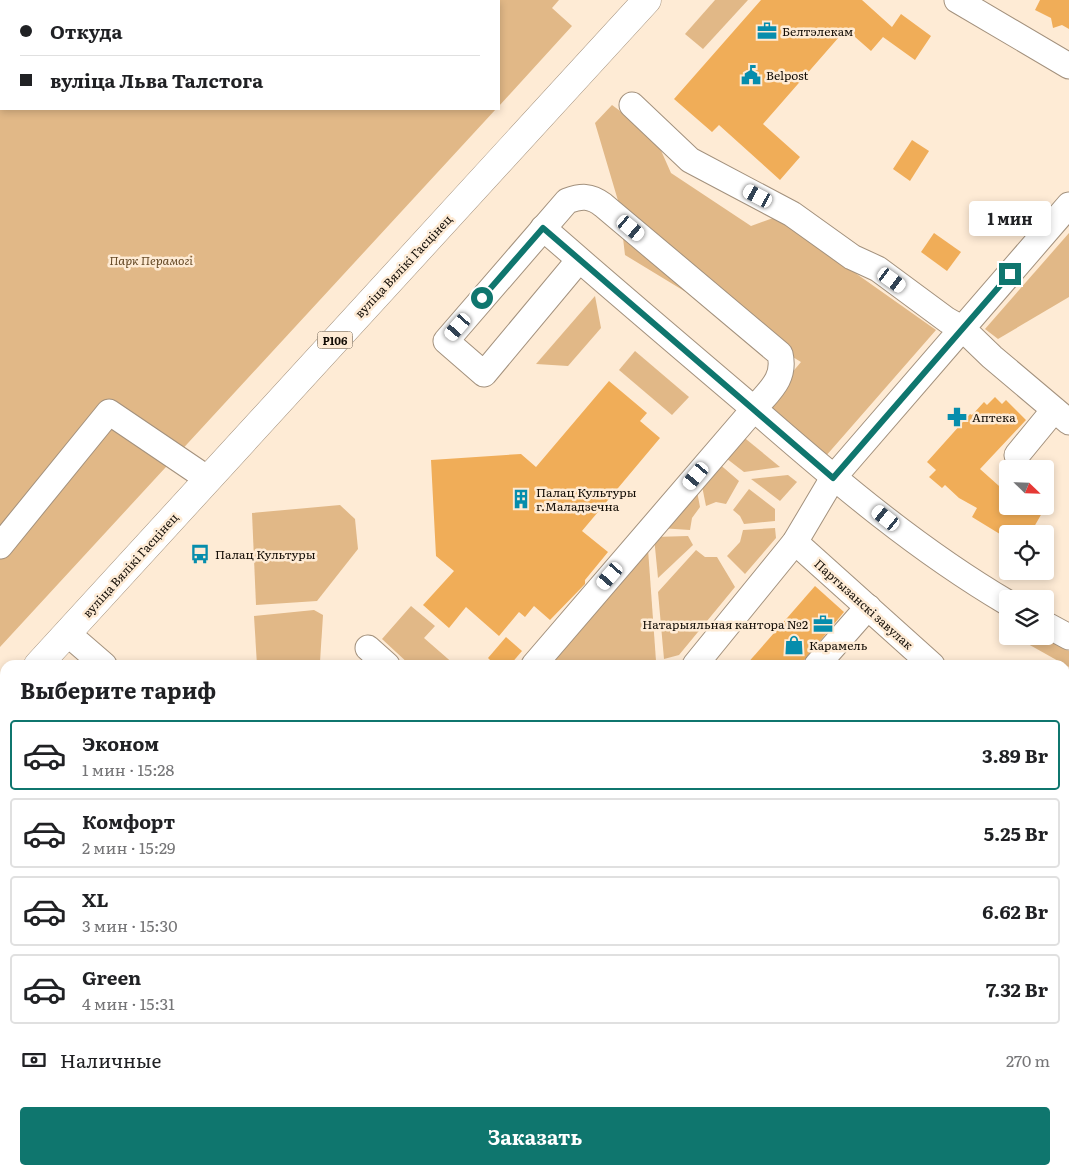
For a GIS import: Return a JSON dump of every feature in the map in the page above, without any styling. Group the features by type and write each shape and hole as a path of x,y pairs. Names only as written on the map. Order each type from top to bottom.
{"main road":[{"name":"вуліца Вялікі Гасцінец","path":"43,660 647,0"}],"street":[{"path":"956,0 1069,66"},
{"path":"632,105 690,160 792,214 852,256 878,269 947,320 963,329 1061,416 1017,455"},
{"path":"538,660 754,409 779,378 783,366 780,354 596,200 581,196 566,201 446,341 484,374 579,260"},
{"path":"699,660 795,542 833,478 1069,205"},
{"path":"543,228 833,478 929,553 966,579 999,598"},
{"path":"0,546 109,412 208,479"},
{"name":"Партызанскі завулак","path":"795,542 926,660"},
{"path":"826,660 868,607"},
{"path":"1054,629 1069,637"},
{"path":"67,633 98,660"},
{"path":"368,648 381,660"}],"green space":[{"name":"Парк Перамогі","path":"500,0 559,0 552,8 572,26 500,105"},
{"path":"715,0 748,0 703,49 685,34"},
{"path":"612,105 655,137 671,173 751,226 776,217 936,330 825,457 772,409 774,394 801,362 625,255 619,204 595,123"},
{"name":"Парк Перамогі","path":"0,110 495,110 0,647"},
{"path":"1069,233 1069,297 998,339 985,329"},
{"path":"595,296 601,328 568,366 536,364"},
{"path":"635,351 689,397 672,415 619,370"},
{"path":"741,435 780,467 744,472 722,455"},
{"path":"717,462 739,481 726,504 716,502 706,506 701,481"},
{"path":"788,475 797,482 780,501 751,479"},
{"path":"696,486 700,507 692,518 690,530 660,528"},
{"path":"749,489 775,509 775,521 744,524 740,516 733,510"},
{"path":"340,505 355,519 358,549 317,601 256,605 252,513"},
{"path":"775,528 776,538 745,574 727,556 740,542 743,530"},
{"path":"688,536 693,545 658,578 654,537"},
{"path":"648,549 656,660 553,660"},
{"path":"696,550 705,557 717,557 735,587 679,655 664,659 658,592"},
{"path":"411,606 435,626 424,638 449,660 405,660 382,639"},
{"path":"314,610 323,615 320,660 257,660 254,616"},
{"path":"1054,643 1069,651 1069,660 1057,660 1030,645 1054,645"}],"building":[{"name":"Belpost","path":"761,0 862,0 892,27 901,14 931,36 915,60 883,37 871,51 846,29 763,124 800,157 780,180 719,125 712,132 674,99"},
{"path":"1040,0 1069,0 1069,29 1062,25 1053,28 1051,18 1035,10"},
{"path":"912,140 929,151 910,181 893,169"},
{"path":"934,233 961,252 947,271 921,252"},
{"name":"Палац Культуры г.Маладзечна","path":"609,381 647,413 640,421 660,438 582,531 608,552 585,580 585,584 550,620 534,606 525,617 519,612 499,636 466,607 449,628 423,605 454,571 436,556 431,460 521,454 536,467"},
{"path":"995,397 1002,404 1006,400 1026,420 980,469 999,486 999,515 1041,515 1035,525 999,525 999,534 972,517 977,508 959,498 945,485 942,488 929,477 936,470 927,462 970,414 972,415 984,402 987,405"},
{"path":"815,586 844,612 804,660 750,660"},
{"path":"506,637 522,651 514,660 490,660 488,658"}],"place":[{"name":"Белтэлекам","path":"767,31"},
{"name":"Belpost","path":"751,75"},
{"name":"Аптека","path":"957,417"},
{"name":"Палац Культуры г.Маладзечна","path":"521,499"},
{"name":"Палац Культуры","path":"200,554"},
{"name":"Натарыяльная кантора №2","path":"823,624"},
{"name":"Карамель","path":"794,645"}],"route":[{"path":"482,298 543,228 833,478 1010,274"}]}
